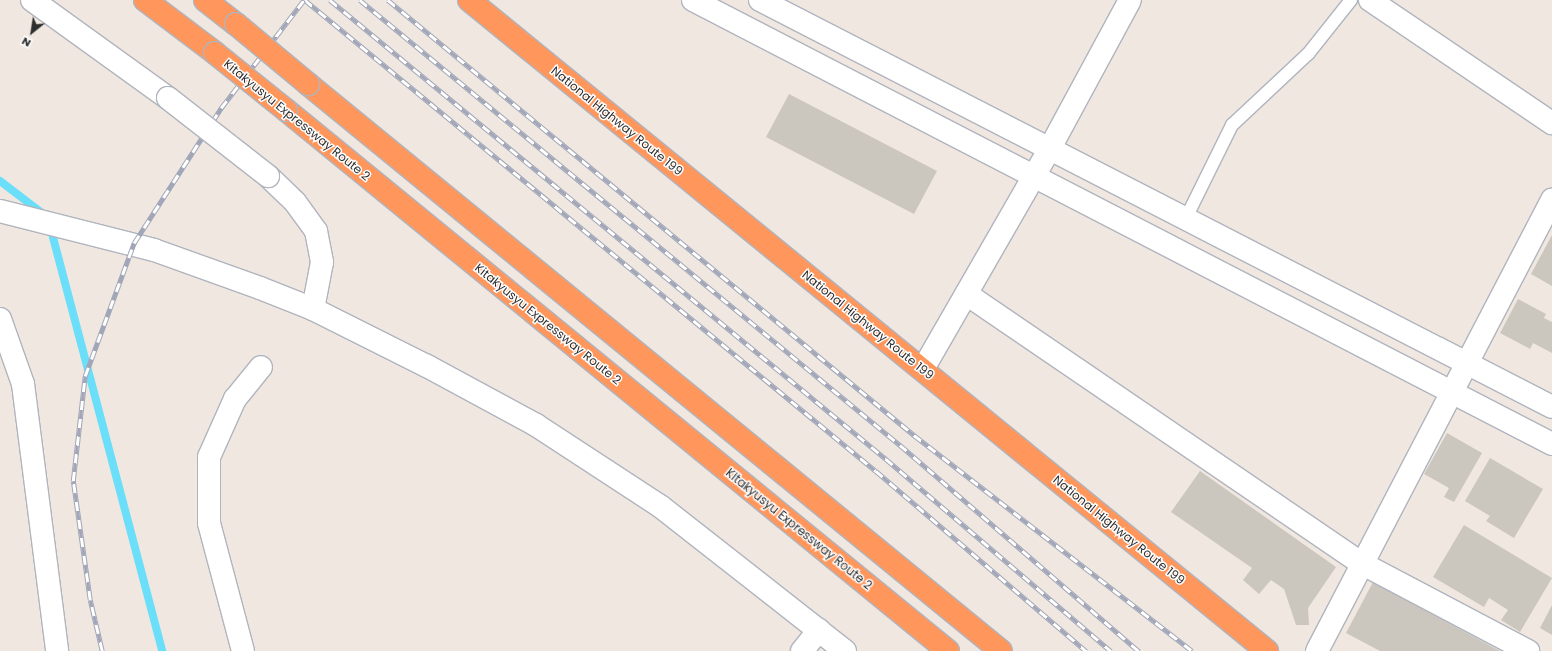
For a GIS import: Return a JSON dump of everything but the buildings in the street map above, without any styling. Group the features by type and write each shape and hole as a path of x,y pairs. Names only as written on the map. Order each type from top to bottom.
{"highway":[{"name":"Kitakyusyu Expressway Route 2","path":"145,0 215,53 286,110 948,651"},
{"path":"205,0 1001,651"},
{"name":"National Highway Route 199","path":"469,0 1267,651"}],"street":[{"path":"32,0 168,98 268,176 295,202 316,231 322,262 313,309"},
{"path":"693,0 1552,444"},
{"path":"760,0 1552,407"},
{"path":"1370,0 1552,123"},
{"path":"923,369 968,295 1050,148 1123,2"},
{"path":"1317,651 1469,365 1552,200"},
{"path":"0,211 154,250 260,288 313,309 536,425 660,506 845,651"},
{"path":"968,295 1363,564 1528,651"},
{"path":"0,320 23,384 56,651"},
{"path":"243,651 209,523 209,457 235,399 261,367"},
{"path":"802,651 819,630"}],"lane":[{"path":"1186,218 1232,125 1308,54 1351,0"}],"waterway":[{"path":"0,181 46,216"},
{"path":"50,226 162,651"}],"railway":[{"path":"102,651 90,600 73,481 85,376 134,243 221,108 304,0"},
{"path":"305,0 876,471 1086,651"},
{"path":"330,0 886,459 1111,651"},
{"path":"360,0 900,445 1139,651"},
{"path":"388,0 914,435 1192,651"}]}
